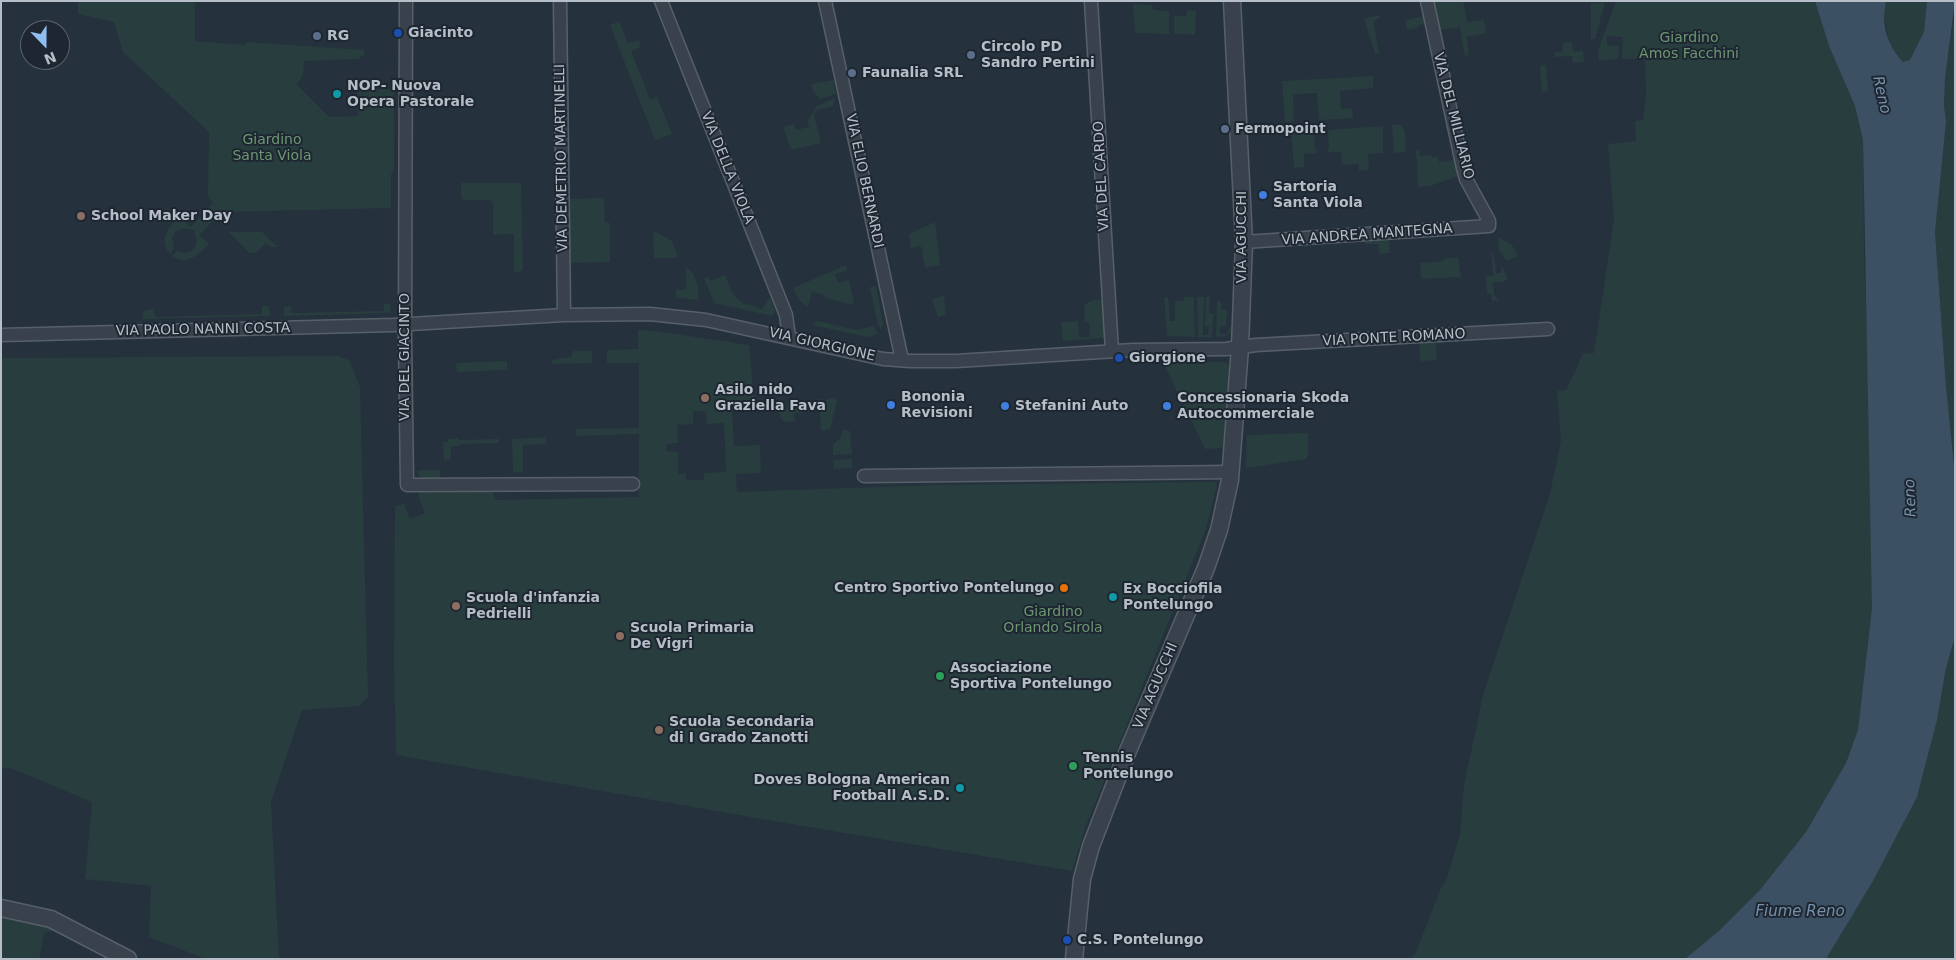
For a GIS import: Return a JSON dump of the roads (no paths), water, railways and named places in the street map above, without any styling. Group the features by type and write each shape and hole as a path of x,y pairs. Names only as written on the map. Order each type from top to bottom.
{"street":[{"name":"VIA DEL GIACINTO","path":"406,1 405,324 407,485 633,484"},
{"name":"VIA DEMETRIO MARTINELLI","path":"560,1 564,315"},
{"name":"VIA DELLA VIOLA","path":"661,1 786,315 789,337"},
{"name":"VIA ELIO BERNARDI","path":"826,1 902,360"},
{"name":"VIA DEL CARDO","path":"1091,1 1112,351"},
{"name":"VIA AGUCCHI","path":"1074,959 1082,879 1091,846 1127,753 1206,568 1219,530 1231,472 1240,347 1244,242 1232,1"},
{"name":"VIA DEL MILLIARIO","path":"1427,1 1448,104 1465,174 1489,222 1489,226"},
{"name":"VIA ANDREA MANTEGNA","path":"1244,242 1489,226"},
{"name":"VIA GIORGIONE","path":"405,324 564,315 664,314 706,320 866,355 902,360 956,361 1112,351 1226,349 1240,347"},
{"name":"VIA PAOLO NANNI COSTA","path":"1,335 405,324"},
{"name":"VIA PONTE ROMANO","path":"1240,347 1548,329"},
{"path":"864,476 1231,472"},
{"path":"1,908 41,915 51,919 128,959"}],"water":[{"name":"Fiume Reno","path":"1815,1 1886,1 1885,27 1889,41 1903,62 1910,60 1924,32 1927,1 1955,1 1945,79 1944,105 1946,122 1935,232 1946,386 1955,475 1955,637 1946,668 1937,720 1917,797 1873,881 1826,959 1685,959 1720,930 1759,891 1806,832 1846,763 1858,730 1872,608 1863,140 1855,106 1829,46"}],"place":[{"name":"Giacinto","path":"398,33"},
{"name":"RG","path":"317,36"},
{"name":"Circolo PD Sandro Pertini","path":"971,55"},
{"name":"Faunalia SRL","path":"852,73"},
{"name":"NOP- Nuova Opera Pastorale","path":"337,94"},
{"name":"Fermopoint","path":"1225,129"},
{"name":"Sartoria Santa Viola","path":"1263,195"},
{"name":"School Maker Day","path":"81,216"},
{"name":"Giorgione","path":"1119,358"},
{"name":"Asilo nido Graziella Fava","path":"705,398"},
{"name":"Bononia Revisioni","path":"891,405"},
{"name":"Stefanini Auto","path":"1005,406"},
{"name":"Concessionaria Skoda Autocommerciale","path":"1167,406"},
{"name":"Centro Sportivo Pontelungo","path":"1064,588"},
{"name":"Ex Bocciofila Pontelungo","path":"1113,597"},
{"name":"Scuola d'infanzia Pedrielli","path":"456,606"},
{"name":"Scuola Primaria De Vigri","path":"620,636"},
{"name":"Associazione Sportiva Pontelungo","path":"940,676"},
{"name":"Scuola Secondaria di I Grado Zanotti","path":"659,730"},
{"name":"Tennis Pontelungo","path":"1073,766"},
{"name":"Doves Bologna American Football A.S.D.","path":"960,788"},
{"name":"C.S. Pontelungo","path":"1067,940"}],"park label":[{"name":"Giardino Amos Facchini","path":"1689,46"},
{"name":"Giardino Santa Viola","path":"272,148"},
{"name":"Giardino Orlando Sirola","path":"1053,620"}],"water label":[{"name":"Reno","path":"1881,95"},
{"name":"Reno","path":"1911,498"}]}
